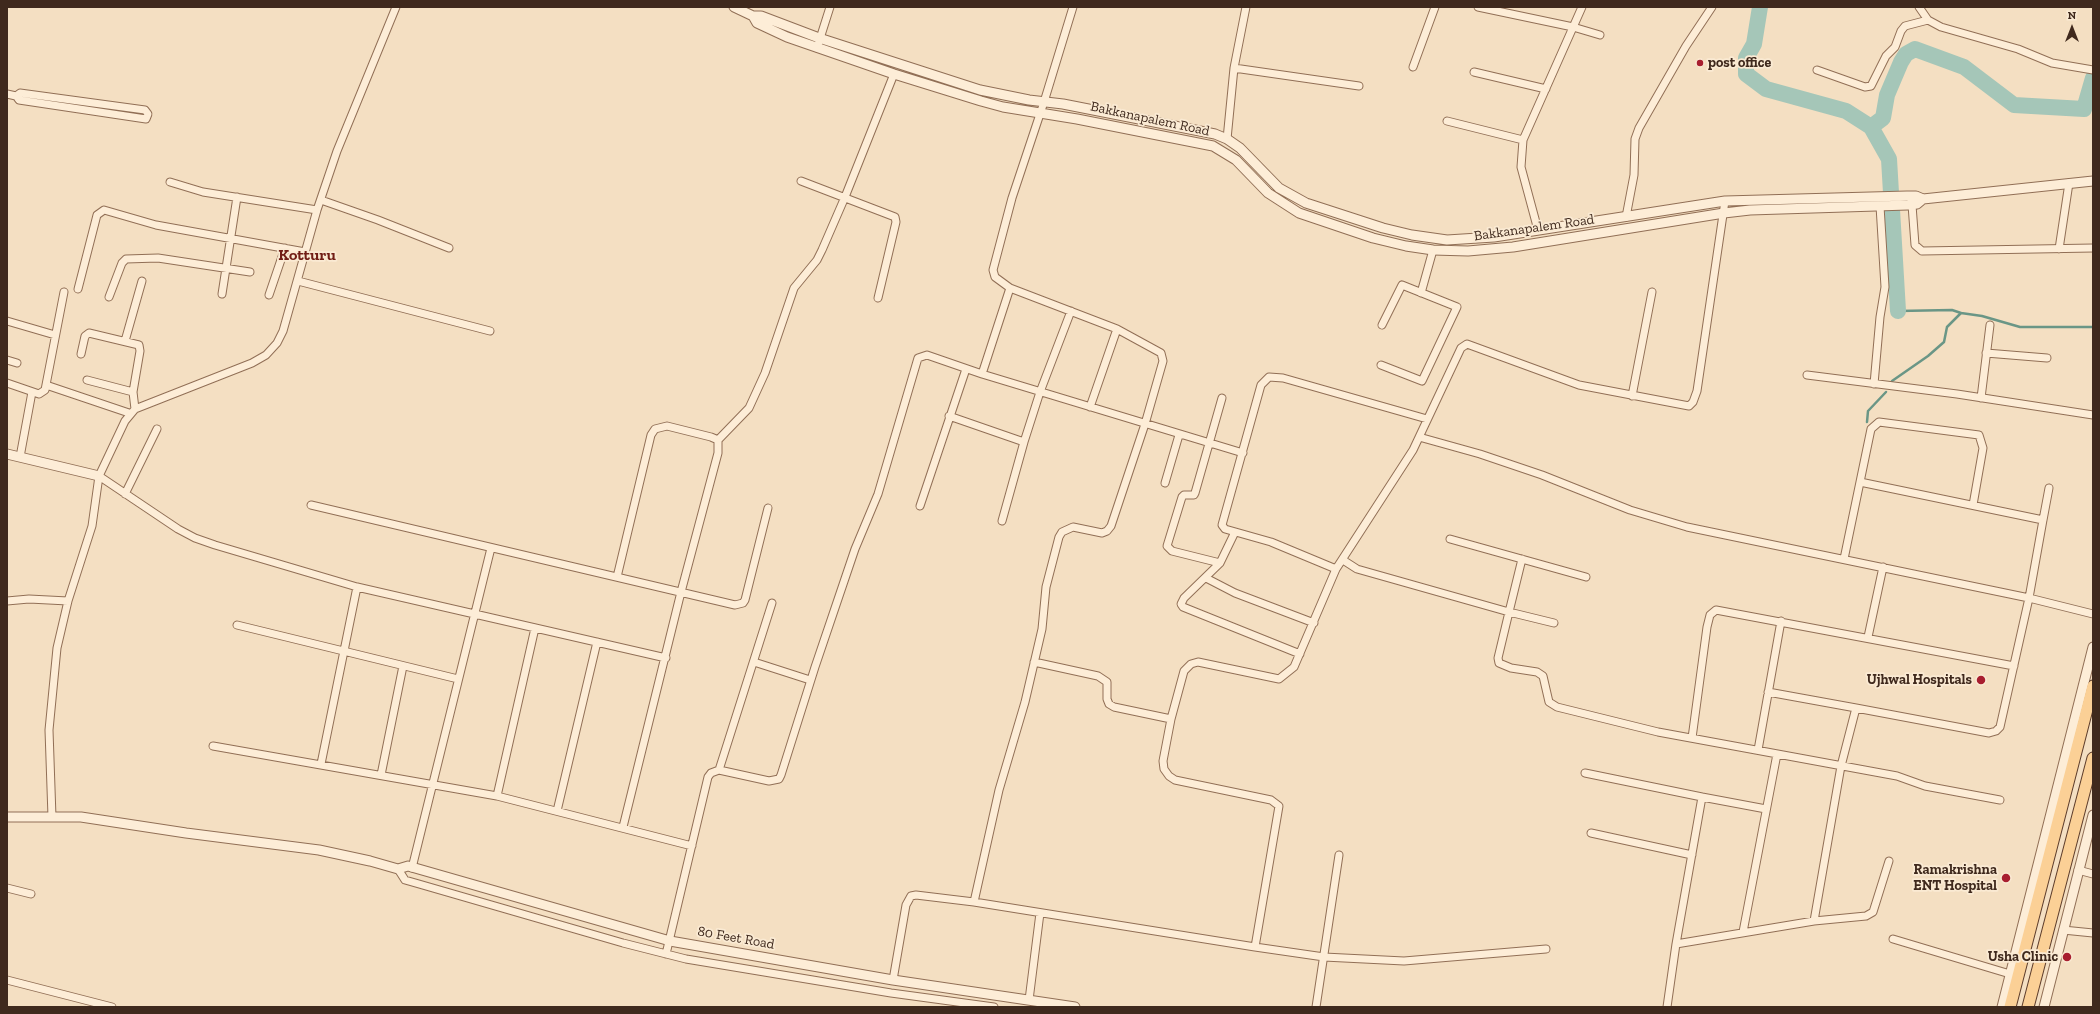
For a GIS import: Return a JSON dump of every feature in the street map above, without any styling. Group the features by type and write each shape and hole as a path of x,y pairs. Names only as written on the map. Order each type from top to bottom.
{"main road":[{"path":"2010,1007 2093,686"},
{"path":"2028,1007 2093,758"}],"street":[{"path":"46,385 132,411 252,363 266,355 277,343 283,331 321,200 351,115 396,7"},
{"name":"Bakkanapalem Road","path":"734,7 753,16 757,23 817,48 894,74 1003,107 1040,112 1213,146 1236,160 1268,193 1280,203 1299,213 1373,238 1432,250 1468,251 1513,247 1750,210 1884,203"},
{"path":"817,48 830,7"},
{"path":"974,902 999,790 1042,629 1046,587 1059,537 1062,532 1073,527 1098,533 1107,531 1111,526 1145,424 1163,361 1161,354 1117,329 1010,288 995,276 993,265 1012,198 1044,102 1073,7"},
{"path":"1227,138 1234,68 1246,7"},
{"path":"1413,67 1434,7"},
{"path":"1478,7 1573,27 1600,35"},
{"path":"1538,230 1521,167 1523,140 1582,7"},
{"path":"1626,216 1634,168 1635,139 1639,128 1686,46 1712,7"},
{"path":"1919,7 1928,20 1941,27 2018,49 2052,63 2093,70"},
{"path":"753,16 761,16 819,38 980,90 1199,129 1227,138 1240,148 1279,188 1290,195 1350,219 1412,235 1448,240 1494,237 1725,201 1909,202 1916,196 1923,199 2093,181"},
{"path":"1817,70 1865,87 1871,86 1886,56 1896,47 1901,31 1905,26 1928,20"},
{"path":"1234,68 1359,86"},
{"path":"1474,72 1548,85"},
{"path":"624,827 666,658 680,592 718,452 718,440 749,408 765,372 794,288 817,260 846,198 894,74"},
{"path":"7,94 16,96 19,100 146,119 148,114 145,110 20,93 16,96"},
{"path":"1447,121 1523,140"},
{"path":"801,181 895,217 896,222 878,298"},
{"path":"170,182 193,190 318,210"},
{"path":"2059,249 2068,183"},
{"path":"222,294 232,238 237,198"},
{"path":"321,200 378,220 449,248"},
{"path":"1255,947 1279,806 1271,800 1175,780 1168,776 1164,769 1163,761 1171,719 1184,671 1191,664 1198,662 1279,679 1294,667 1336,569 1413,450 1461,348 1467,344 1578,385 1683,407 1689,406 1693,402 1696,391 1725,201"},
{"path":"1909,202 1914,240 1916,245 1922,251 2093,248"},
{"path":"1874,384 1880,317 1885,287 1884,203"},
{"path":"78,289 97,215 104,210 156,225 305,252"},
{"path":"269,295 285,248"},
{"path":"1421,293 1432,250"},
{"path":"109,297 122,263 126,259 158,258 250,272"},
{"path":"125,341 142,281"},
{"path":"298,281 490,331"},
{"path":"1381,365 1422,382 1457,307 1402,285 1382,325"},
{"path":"982,374 1010,288"},
{"path":"7,383 32,392 42,393 46,385 54,335 64,292"},
{"path":"1632,396 1652,292"},
{"path":"1002,521 1024,442 1040,392 1070,311"},
{"path":"7,321 54,335"},
{"path":"1980,398 1990,325"},
{"path":"1090,408 1117,329"},
{"path":"52,817 50,730 51,698 57,648 68,601 92,526 99,476 132,411 133,392 140,347 136,344 89,333 85,336 81,354"},
{"path":"1986,354 2047,358"},
{"path":"666,954 708,777 719,770 769,781 779,779 810,680 856,548 878,494 915,363 921,356 927,355 966,369 1090,408 1243,453"},
{"path":"7,360 17,364"},
{"path":"920,506 966,369"},
{"path":"1807,375 2093,415"},
{"path":"1336,569 1271,542 1225,529 1222,525 1261,385 1270,377 1283,378 1428,419"},
{"path":"87,380 133,392"},
{"path":"20,457 32,392"},
{"path":"1220,563 1172,551 1167,546 1182,497 1184,495 1194,495 1196,493 1222,398"},
{"path":"949,416 1024,442"},
{"path":"1844,559 1871,429 1874,424 1879,422 1979,434 1983,448 1973,505"},
{"path":"617,577 651,434 655,429 667,426 718,440"},
{"path":"125,494 157,429"},
{"path":"1165,483 1179,434"},
{"path":"1419,437 1480,454 1542,475 1630,510 1687,527 2029,598 2093,614"},
{"path":"7,454 99,476 195,538 357,587 666,658"},
{"path":"1860,482 2043,520"},
{"path":"1768,692 1989,733 1996,731 2000,727 2029,598 2049,488"},
{"path":"311,505 735,605 743,603 768,508"},
{"path":"1235,532 1220,563 1184,598 1181,604 1183,607 1300,654"},
{"path":"1450,539 1586,577"},
{"path":"412,868 491,548"},
{"path":"1522,559 1498,658 1499,663 1511,668 1537,672 1543,676 1548,702 1557,707 1658,732 1897,776 1936,789 2000,800"},
{"path":"1343,560 1357,569 1509,612 1554,623"},
{"path":"1868,637 1883,567"},
{"path":"1206,578 1235,593 1314,623"},
{"path":"321,764 357,587"},
{"path":"7,601 30,599 68,601"},
{"path":"719,770 772,603"},
{"path":"1692,738 1710,615 1716,610 1868,637 2014,666"},
{"path":"1758,750 1781,621"},
{"path":"237,626 458,679"},
{"path":"497,796 535,628"},
{"path":"557,811 597,642"},
{"path":"2002,1007 2093,647"},
{"path":"754,662 810,680"},
{"path":"1034,662 1098,676 1107,682 1107,699 1114,707 1171,719"},
{"path":"381,775 403,666"},
{"path":"1814,921 1841,766 1856,708"},
{"path":"212,746 497,796 624,827 692,846"},
{"path":"1743,932 1777,754"},
{"path":"1585,773 1702,797 1766,808"},
{"path":"1667,1007 1676,944 1702,797"},
{"path":"2044,1007 2078,870 2091,828 2093,815"},
{"path":"8,818 52,817 99,819 186,833 319,850 370,861 398,869 404,880 666,954 891,993 989,1007"},
{"path":"1591,833 1692,854"},
{"path":"1316,1007 1339,855"},
{"path":"1676,944 1814,921 1866,916 1874,912 1888,861"},
{"name":"80 Feet Road","path":"398,869 408,866 670,940 893,980 1075,1007"},
{"path":"2078,870 2093,874"},
{"path":"7,888 31,894"},
{"path":"893,980 906,905 911,896 974,902 1324,957 1404,961 1546,949"},
{"path":"1029,1000 1040,913"},
{"path":"2064,930 2093,933"},
{"path":"1893,939 2010,974"},
{"path":"7,980 112,1007"}],"waterway":[{"path":"1760,7 1754,44 1746,58 1746,74 1766,89 1846,111 1871,127 1889,159 1898,311"},
{"path":"1871,127 1883,118 1887,95 1901,62 1906,54 1915,49 1964,67 2014,105 2084,109 2093,78"},
{"path":"1892,381 1928,356 1944,342 1947,327 1961,313 1952,310 1898,311"},
{"path":"1961,313 1982,316 2020,327 2093,327"},
{"path":"1867,422 1868,411 1886,392"}],"place":[{"name":"post office","path":"1700,63"},
{"name":"Ujhwal Hospitals","path":"1981,680"},
{"name":"Ramakrishna ENT Hospital","path":"2006,878"},
{"name":"Usha Clinic","path":"2067,957"}],"district":[{"name":"Kotturu","path":"307,255"}]}
